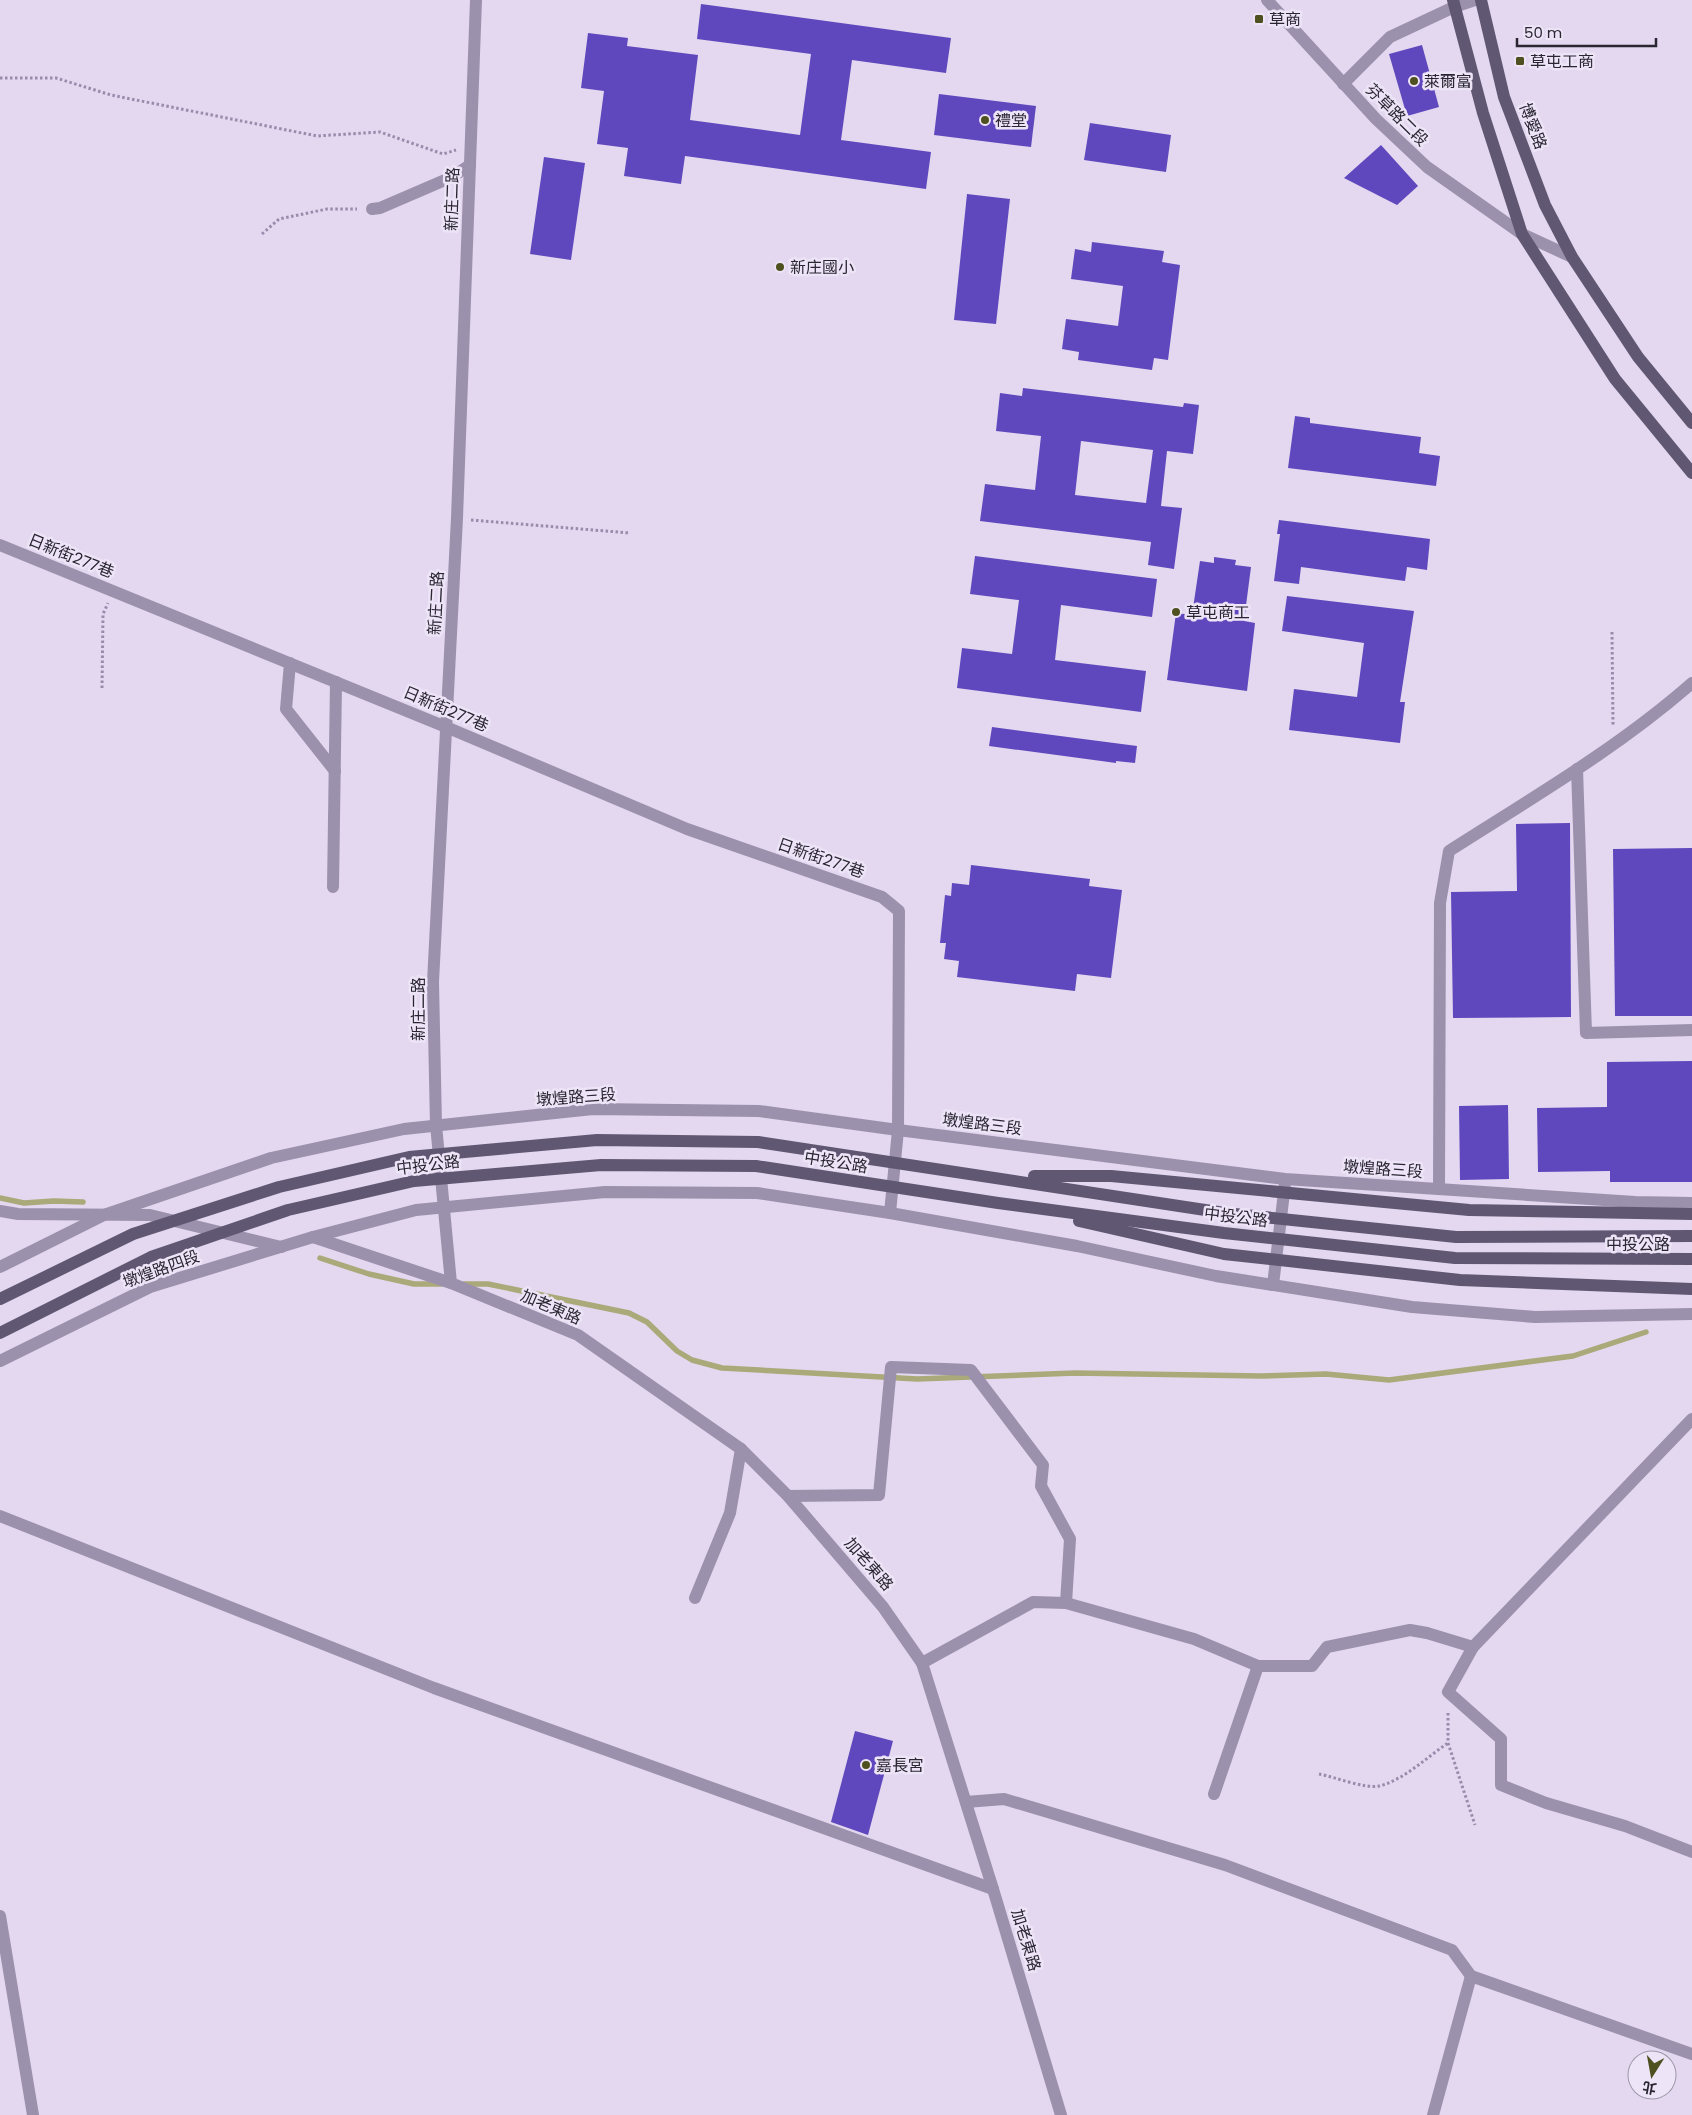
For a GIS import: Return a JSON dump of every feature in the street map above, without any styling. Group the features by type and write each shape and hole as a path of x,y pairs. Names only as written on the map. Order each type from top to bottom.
{"main road":[{"name":"博愛路","path":"1481,0 1504,97 1545,205 1572,257"},
{"path":"1454,3 1483,113 1522,234"},
{"name":"芬草路二段","path":"1522,234 1615,379 1692,473"},
{"path":"1572,257 1638,357 1692,423"},
{"name":"中投公路","path":"0,1299 133,1234 279,1186 409,1158 597,1140 758,1142 995,1176 1225,1213 1456,1237 1692,1236"},
{"name":"中投公路","path":"0,1333 151,1257 288,1210 414,1181 602,1165 756,1166 998,1203 1224,1233 1455,1258 1692,1259"},
{"path":"995,1176 1111,1176 1468,1210 1692,1214"},
{"path":"998,1203 1224,1254 1460,1280 1692,1289"}],"street":[{"name":"新庄二路","path":"444,1207 436,1125 433,982 457,518 476,0"},
{"name":"芬草路二段","path":"1266,0 1376,119 1427,167 1522,234 1572,257"},
{"path":"1343,84 1390,37 1454,3 1475,0"},
{"path":"372,209 380,208 452,177 470,165"},
{"name":"日新街277巷","path":"0,545 446,727 688,829 882,897 899,911 898,1130"},
{"path":"290,663 286,708 335,771"},
{"path":"333,887 336,682"},
{"path":"1439,1189 1440,903 1449,851 1578,769 1656,714 1692,683"},
{"path":"1578,769 1586,1033 1692,1030"},
{"name":"墩煌路三段","path":"104,1215 271,1158 404,1129 593,1109 759,1111 1285,1179 1635,1202 1692,1203"},
{"path":"890,1213 898,1130"},
{"path":"1274,1285 1285,1179"},
{"path":"314,1238 416,1210 444,1207 606,1192 757,1193 890,1213 1077,1246 1216,1276 1412,1307 1535,1317 1692,1314"},
{"path":"444,1207 451,1283"},
{"path":"0,1211 18,1214 150,1215 281,1247"},
{"path":"0,1267 104,1215"},
{"name":"墩煌路四段","path":"0,1361 150,1287 314,1238"},
{"name":"加老東路","path":"314,1238 451,1283 578,1335 740,1449 788,1496 884,1607 922,1663 1061,2115"},
{"path":"788,1496 879,1495 891,1367 971,1370 1042,1465 1041,1486 1070,1539 1066,1603"},
{"path":"1692,1418 1473,1647 1448,1692 1501,1739 1500,1785 1546,1802 1625,1826 1692,1852"},
{"path":"694,1598 730,1513 740,1449"},
{"path":"0,1516 434,1688 993,1889"},
{"path":"922,1663 1033,1602 1066,1603 1194,1639 1258,1666 1312,1666 1327,1647 1410,1630 1427,1633 1473,1647"},
{"path":"1214,1794 1258,1666"},
{"path":"966,1802 1004,1799 1225,1864 1452,1950 1471,1976 1692,2054"},
{"path":"0,1916 33,2115"},
{"path":"1433,2115 1471,1976"}],"path":[{"path":"0,78 56,78 111,95 316,136 380,132 443,154 471,145"},
{"path":"262,234 279,219 327,209 372,209"},
{"path":"457,518 630,534"},
{"path":"102,688 103,614 114,592"},
{"path":"1612,632 1613,744"},
{"path":"1448,1692 1448,1743 1475,1825"},
{"path":"1319,1774 1362,1785 1378,1786 1398,1778 1448,1743"}],"building":[{"path":"701,4 951,38 946,73 852,60 841,140 931,152 926,189 685,156 681,184 624,176 628,148 597,144 604,91 581,88 588,33 628,38 627,46 698,55 690,120 800,135 811,54 697,39"},
{"name":"萊爾富","path":"1422,45 1439,107 1407,116 1389,54"},
{"name":"禮堂","path":"939,94 1036,106 1031,147 934,135"},
{"path":"1090,123 1171,135 1166,172 1084,160"},
{"path":"1381,145 1418,186 1397,205 1344,178"},
{"path":"544,157 585,163 571,260 530,254"},
{"path":"967,194 1010,199 996,324 954,320"},
{"path":"1092,242 1164,251 1162,262 1180,265 1168,360 1154,358 1152,370 1078,360 1079,352 1062,349 1066,319 1118,326 1123,286 1071,279 1075,249 1091,252"},
{"path":"1023,388 1183,407 1184,403 1199,405 1193,454 1167,451 1161,506 1182,508 1174,569 1148,565 1151,542 980,521 985,484 1035,490 1041,436 996,431 1000,393 1022,396","holes":["1081,441 1153,450 1146,503 1075,495"]},
{"path":"1295,416 1310,418 1310,423 1421,437 1419,453 1440,456 1436,486 1288,468"},
{"path":"1279,520 1430,539 1427,570 1407,567 1405,581 1301,567 1299,584 1274,581 1280,534 1277,534"},
{"path":"975,556 1157,579 1152,617 1061,605 1055,660 1146,671 1141,712 957,688 962,648 1012,654 1019,600 970,594"},
{"path":"1214,557 1236,560 1235,565 1251,567 1244,621 1255,623 1247,691 1167,680 1176,613 1192,615 1200,561 1214,563"},
{"path":"1287,596 1414,611 1400,702 1405,702 1400,743 1289,730 1294,689 1357,697 1364,643 1282,631"},
{"path":"992,727 1137,746 1135,763 1116,761 1116,763 989,746"},
{"path":"1570,823 1571,1017 1453,1018 1451,892 1517,891 1516,824"},
{"path":"1692,848 1692,1016 1615,1016 1613,849"},
{"path":"971,865 1090,879 1089,886 1122,890 1111,978 1077,974 1075,991 957,977 959,961 944,959 946,943 940,943 945,895 951,896 952,883 969,885"},
{"path":"1692,1061 1692,1182 1610,1182 1610,1171 1538,1172 1537,1108 1607,1107 1607,1062"},
{"path":"1508,1105 1509,1179 1460,1180 1459,1106"},
{"name":"嘉長宮","path":"855,1731 893,1741 868,1835 831,1822"}],"waterway":[{"path":"0,1198 24,1203 83,1202"},
{"path":"320,1258 369,1274 414,1284 442,1284"},
{"path":"464,1284 488,1284 629,1313 647,1322 677,1351 692,1360 722,1368 917,1379 1075,1373 1261,1376 1326,1374 1389,1380 1573,1356 1646,1332"}],"place":[{"name":"草商","path":"1259,19"},
{"name":"草屯工商","path":"1520,61"},
{"name":"萊爾富","path":"1414,81"},
{"name":"禮堂","path":"985,120"},
{"name":"新庄國小","path":"780,267"},
{"name":"草屯商工","path":"1176,612"},
{"name":"嘉長宮","path":"866,1765"}]}
